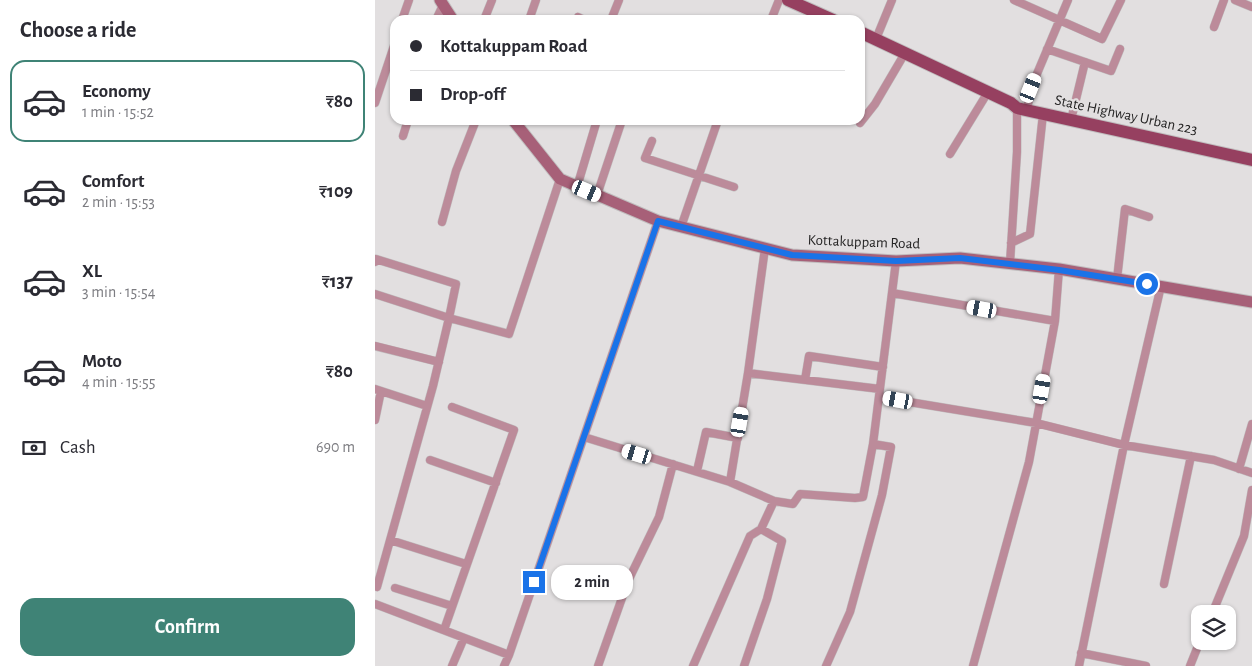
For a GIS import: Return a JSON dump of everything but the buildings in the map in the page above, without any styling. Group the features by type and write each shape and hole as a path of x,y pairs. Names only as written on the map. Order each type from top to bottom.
{"main road":[{"path":"787,0 822,15"},
{"name":"State Highway Urban 223","path":"865,34 1022,109 1252,160"}],"street":[{"path":"404,15 409,0"},
{"path":"487,15 492,0"},
{"path":"531,15 536,0"},
{"path":"613,15 619,0"},
{"path":"775,15 787,0"},
{"path":"877,39 892,0"},
{"path":"1014,0 1102,38 1121,0"},
{"path":"1009,263 1022,109 1068,0"},
{"path":"1214,27 1223,0"},
{"path":"1235,0 1252,7"},
{"path":"438,15 442,2"},
{"path":"442,2 450,15"},
{"path":"1047,49 1111,71 1120,49"},
{"path":"865,117 875,104 905,53"},
{"path":"375,103 390,59"},
{"path":"1071,120 1085,62"},
{"path":"949,154 988,92"},
{"path":"1011,243 1030,234 1043,114"},
{"path":"403,136 406,125"},
{"path":"442,222 456,171 474,125"},
{"name":"Kottakuppam Road","path":"517,125 560,179 658,221 792,255 896,261 960,258 1009,263 1252,302"},
{"path":"577,187 596,125"},
{"path":"597,195 620,125"},
{"path":"681,227 716,125"},
{"path":"652,141 645,158 734,187"},
{"path":"375,294 449,318 509,334 560,179"},
{"path":"1117,279 1125,209 1149,217"},
{"path":"504,666 658,221"},
{"path":"730,482 748,373 765,248"},
{"path":"375,262 376,259 456,284 439,362 376,588"},
{"path":"584,437 730,482 774,502 793,504 800,494 863,497 873,444 896,261"},
{"path":"973,666 1029,462 1055,322 1059,270"},
{"path":"1079,666 1124,445 1161,286"},
{"path":"892,293 1055,322"},
{"path":"375,346 439,362"},
{"path":"805,380 809,356 883,367"},
{"path":"748,373 805,380 1036,423 1124,445 1214,460 1252,473"},
{"path":"375,420 378,390 427,406"},
{"path":"444,630 514,430 452,407"},
{"path":"1239,469 1252,424"},
{"path":"697,471 705,432 738,438"},
{"path":"826,666 850,612 882,496 891,447 873,444"},
{"path":"1164,584 1191,456"},
{"path":"430,460 496,483"},
{"path":"598,666 628,581 659,517 673,464"},
{"path":"1216,605 1244,536 1252,490"},
{"path":"693,666 750,536 761,529 774,502"},
{"path":"744,666 767,599 782,542 761,529"},
{"path":"390,540 466,564"},
{"path":"395,588 452,606"},
{"path":"375,604 509,655"},
{"path":"452,666 464,638"},
{"path":"1190,666 1196,650"},
{"path":"1081,653 1145,666"}],"route":[{"path":"534,582 658,221 792,255 896,261 960,258 1059,270 1147,284"}]}
